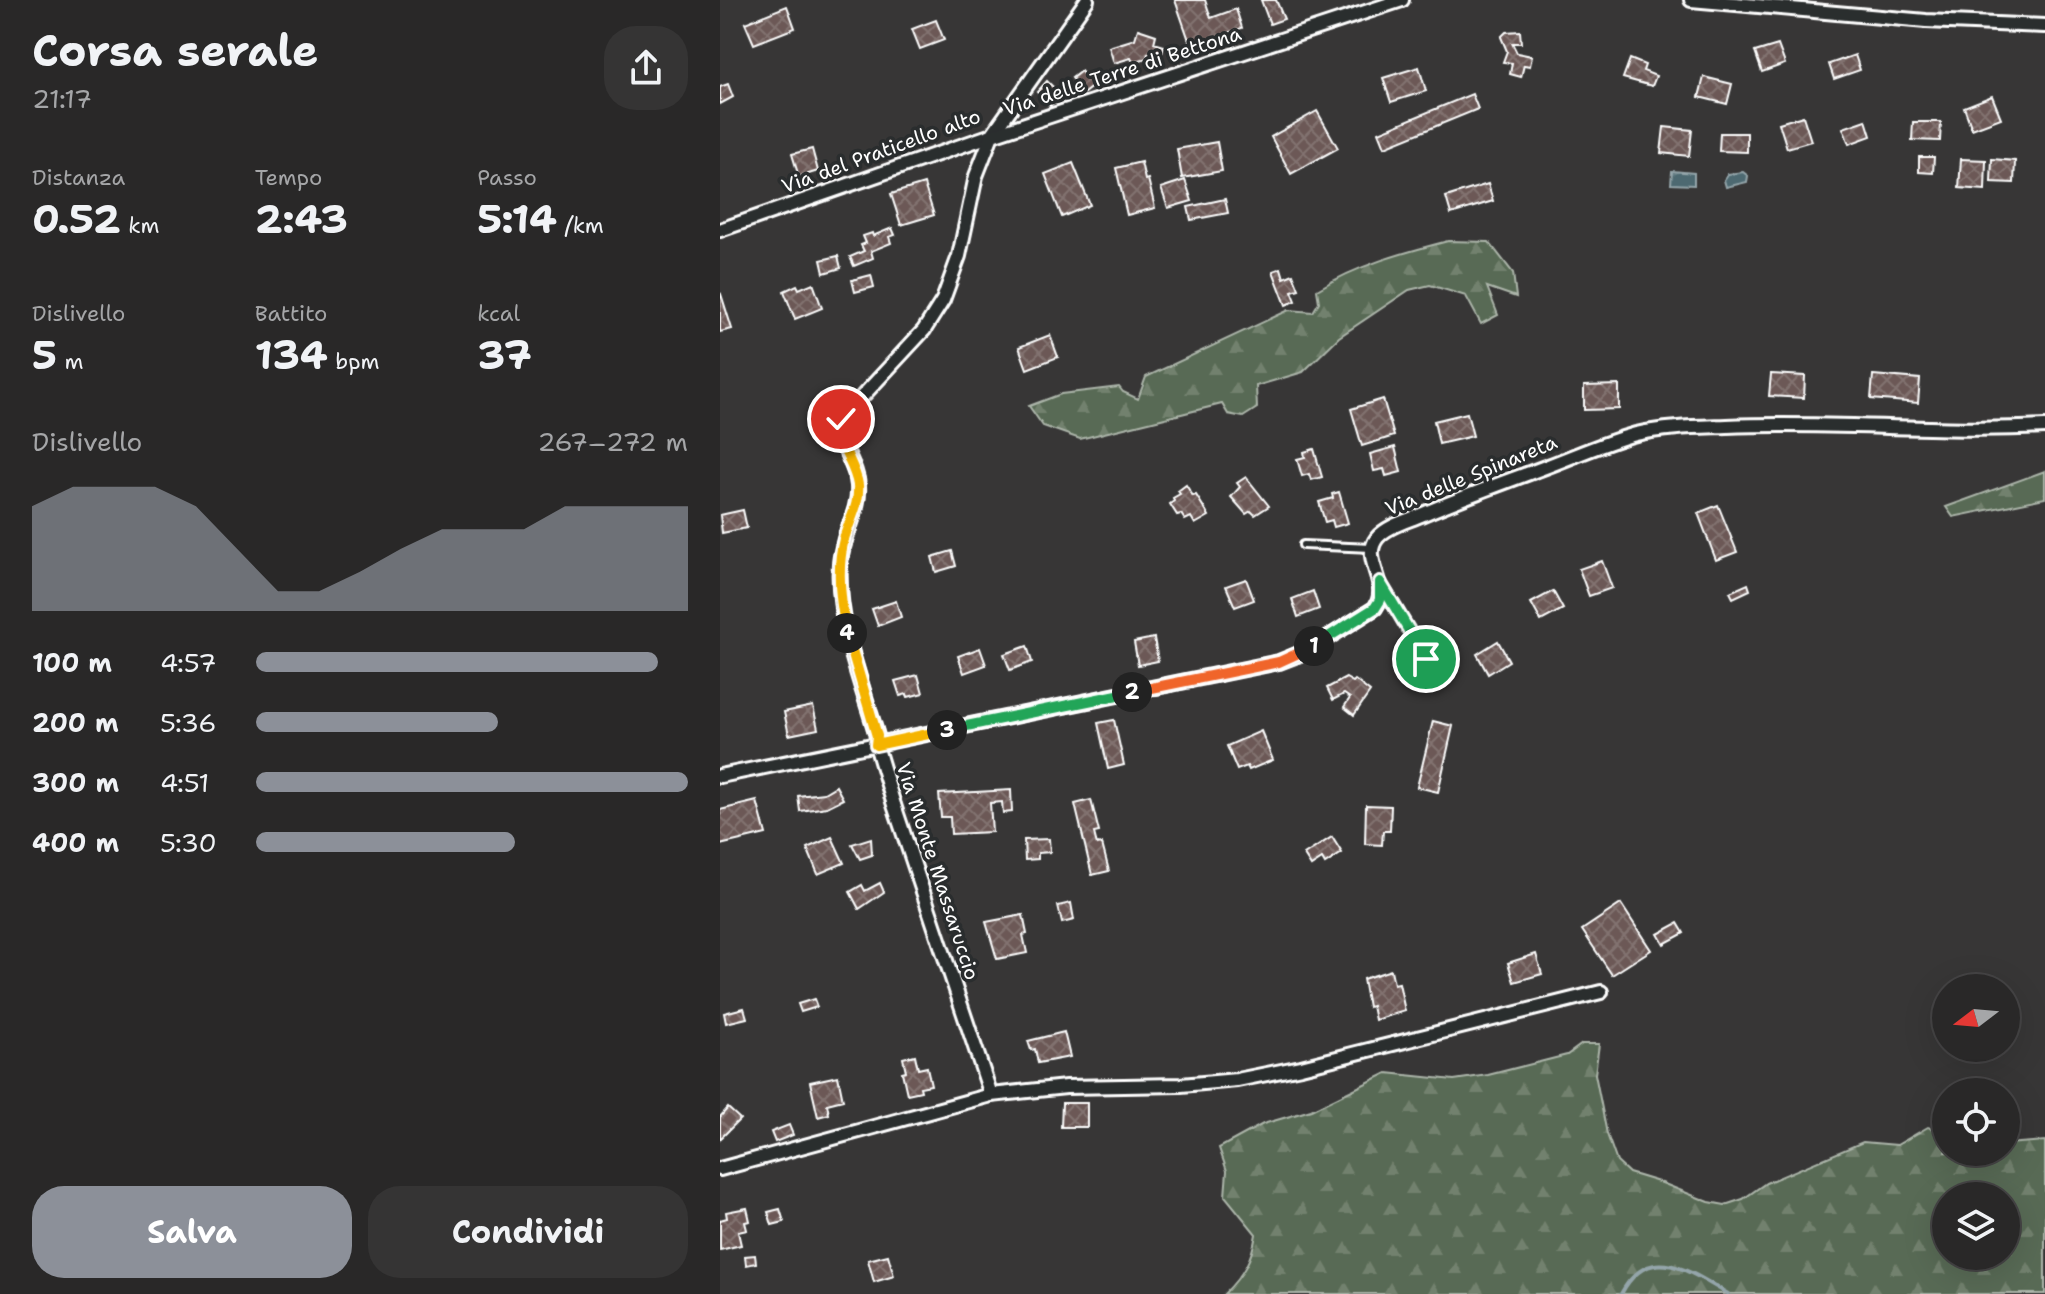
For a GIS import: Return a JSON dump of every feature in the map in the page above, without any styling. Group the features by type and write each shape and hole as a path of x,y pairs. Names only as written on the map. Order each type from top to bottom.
{"street":[{"name":"Via del Praticello alto","path":"720,230 992,135 1087,0"},
{"name":"Via delle Terre di Bettona","path":"992,135 1402,0"},
{"path":"1691,0 1926,21 2045,26"},
{"name":"Via Monte Massaruccio","path":"991,1095 894,805 848,641 842,606 841,557 858,488 843,446 840,424 924,330 943,300 959,256 976,176 992,135"},
{"name":"Via delle Spinareta","path":"1373,548 1377,538 1387,530 1450,503 1647,431 1766,424 1998,430 2045,427"},
{"path":"720,776 1279,662 1305,652 1375,608 1380,600 1380,582 1374,565 1373,548"},
{"path":"720,1169 991,1095 1066,1087 1191,1084 1247,1078 1601,992"}],"lane":[{"path":"1303,545 1373,548"},
{"path":"1380,582 1426,659"}],"green space":[{"path":"1448,241 1489,242 1513,273 1516,297 1487,287 1498,315 1481,324 1466,296 1430,285 1409,290 1339,337 1303,372 1256,386 1257,408 1243,417 1228,414 1222,404 1080,439 1043,426 1029,406 1061,394 1119,387 1138,399 1146,377 1289,310 1313,312 1319,302 1317,290 1332,281 1380,261"},
{"path":"2045,471 2045,498 1953,517 1946,507"},
{"path":"1582,1044 1599,1044 1595,1074 1607,1134 1617,1162 1629,1173 1725,1205 1743,1199 1766,1183 1863,1142 1897,1145 1928,1127 1932,1129 1932,1166 2020,1166 2020,1143 2045,1141 2045,1294 1224,1294 1246,1267 1256,1234 1225,1196 1227,1171 1219,1148 1263,1124 1311,1110 1387,1073 1454,1080 1488,1075 1567,1055"}],"water":[{"path":"1672,171 1694,173 1694,185 1671,184"},
{"path":"1743,172 1748,176 1747,182 1726,187 1724,180 1728,174"}],"building":[{"path":"1175,0 1205,0 1211,18 1236,9 1242,28 1191,46"},
{"path":"1261,0 1276,0 1284,19 1270,24"},
{"path":"787,6 795,28 754,44 745,23"},
{"path":"936,20 944,40 920,49 912,29"},
{"path":"1138,29 1156,35 1154,43 1164,46 1161,57 1148,53 1147,58 1114,63 1109,47 1135,39"},
{"path":"1520,31 1521,43 1512,43 1517,53 1532,56 1530,66 1524,65 1521,77 1510,74 1512,63 1503,62 1507,51 1501,37 1506,32"},
{"path":"1778,45 1785,64 1762,72 1755,52"},
{"path":"1855,55 1860,70 1834,79 1829,64"},
{"path":"1630,59 1645,65 1643,71 1656,76 1652,86 1623,78"},
{"path":"1419,67 1426,91 1391,102 1383,78"},
{"path":"1081,71 1087,79 1092,75 1098,82 1084,93 1072,78"},
{"path":"1704,77 1732,84 1727,104 1699,97"},
{"path":"1047,81 1061,95 1050,106 1037,92"},
{"path":"728,84 733,97 720,104 720,87"},
{"path":"1472,94 1478,109 1385,147 1379,132"},
{"path":"1992,96 2001,118 1972,129 1964,107"},
{"path":"1317,111 1338,148 1291,174 1271,137"},
{"path":"1803,116 1811,141 1787,148 1779,123"},
{"path":"1866,120 1871,136 1849,144 1843,128"},
{"path":"1913,122 1941,122 1940,141 1912,140"},
{"path":"1664,127 1692,130 1689,156 1661,153"},
{"path":"1720,133 1747,133 1747,152 1719,151"},
{"path":"1217,142 1222,171 1182,178 1177,149"},
{"path":"812,149 818,171 799,177 792,154"},
{"path":"1919,157 1934,157 1933,173 1919,172"},
{"path":"1961,159 1986,160 1985,190 1959,188"},
{"path":"1992,159 2015,161 2014,183 1991,182"},
{"path":"1141,162 1155,208 1127,215 1116,168"},
{"path":"1073,163 1090,205 1062,217 1045,174"},
{"path":"1185,180 1192,201 1168,208 1161,188"},
{"path":"924,184 934,215 901,225 891,194"},
{"path":"1488,184 1493,201 1451,214 1446,197"},
{"path":"1225,199 1228,213 1191,220 1188,207"},
{"path":"892,228 895,235 889,237 891,243 871,251 873,258 854,266 850,257 864,251 861,245 866,243 863,236 872,233 873,236"},
{"path":"838,256 841,268 824,273 821,260"},
{"path":"1281,268 1284,278 1293,274 1299,289 1292,291 1296,301 1286,305 1273,271"},
{"path":"871,275 874,287 855,292 852,280"},
{"path":"813,283 822,308 795,319 784,291"},
{"path":"720,295 732,329 720,332"},
{"path":"1050,335 1058,357 1027,369 1019,347"},
{"path":"1771,374 1805,376 1804,398 1769,396"},
{"path":"1873,375 1920,379 1918,403 1871,399"},
{"path":"1619,385 1619,409 1584,410 1584,386"},
{"path":"1383,399 1394,436 1362,446 1351,409"},
{"path":"1467,413 1473,436 1439,444 1434,421"},
{"path":"1395,447 1401,472 1386,476 1384,469 1374,471 1370,454"},
{"path":"1314,449 1322,477 1311,480 1309,474 1302,476 1297,459 1305,457 1304,452"},
{"path":"1246,477 1269,506 1255,515 1251,511 1246,514 1231,497 1240,487 1237,483"},
{"path":"1186,485 1209,516 1195,524 1191,517 1185,520 1181,514 1177,515 1170,504"},
{"path":"1339,492 1348,523 1334,527 1332,520 1325,522 1319,502 1333,498 1332,494"},
{"path":"1718,505 1737,552 1716,560 1698,513"},
{"path":"743,510 747,528 722,533 720,515"},
{"path":"952,551 956,566 936,572 932,557"},
{"path":"1602,561 1612,588 1589,596 1579,569"},
{"path":"1246,579 1254,600 1235,607 1226,586"},
{"path":"1748,584 1750,590 1733,598 1730,592"},
{"path":"1313,591 1319,609 1298,617 1292,599"},
{"path":"1553,591 1563,609 1541,621 1531,603"},
{"path":"896,601 901,617 878,626 872,609"},
{"path":"1154,638 1158,661 1138,665 1134,642"},
{"path":"1498,641 1509,661 1488,674 1477,654"},
{"path":"1027,646 1032,662 1010,670 1004,654"},
{"path":"980,648 986,665 964,673 958,656"},
{"path":"918,675 923,693 900,696 895,681"},
{"path":"1346,678 1355,680 1370,692 1354,715 1344,707 1350,698 1344,694 1333,700 1327,688"},
{"path":"813,706 818,729 789,735 784,712"},
{"path":"1114,720 1124,765 1108,769 1098,723"},
{"path":"1433,721 1453,726 1438,792 1417,787"},
{"path":"1261,731 1273,760 1249,770 1247,766 1237,770 1227,746"},
{"path":"836,786 843,799 827,807 800,811 798,796 824,793"},
{"path":"1011,790 1012,812 1003,813 1002,802 990,803 992,832 951,834 950,817 941,817 939,794"},
{"path":"1091,800 1099,832 1094,833 1097,845 1102,844 1109,871 1092,875 1075,804"},
{"path":"757,801 766,834 720,845 720,810"},
{"path":"1366,805 1391,806 1390,831 1383,831 1382,845 1365,844"},
{"path":"832,837 844,863 818,874 807,848"},
{"path":"1332,837 1342,853 1325,864 1322,859 1311,866 1304,855"},
{"path":"871,838 872,855 860,859 852,844"},
{"path":"1049,839 1050,852 1038,853 1038,859 1025,860 1024,840"},
{"path":"880,883 884,892 859,909 850,892 862,885 865,891"},
{"path":"1071,903 1074,920 1062,923 1058,906"},
{"path":"1621,904 1651,950 1612,975 1582,930"},
{"path":"1023,915 1027,953 997,959 986,922"},
{"path":"1678,923 1684,933 1664,944 1658,934"},
{"path":"1536,954 1542,974 1514,982 1508,963"},
{"path":"1391,970 1394,984 1399,983 1405,1011 1375,1020 1372,1006 1368,1007 1363,979"},
{"path":"814,999 817,1007 801,1012 798,1004"},
{"path":"744,1008 747,1018 726,1023 724,1013"},
{"path":"1064,1032 1070,1057 1038,1063 1035,1049 1031,1050 1028,1041"},
{"path":"915,1055 918,1069 927,1067 931,1085 907,1094 902,1072 906,1071 903,1058"},
{"path":"838,1076 843,1100 827,1104 829,1114 818,1117 810,1082"},
{"path":"1062,1103 1087,1103 1087,1127 1061,1127"},
{"path":"728,1108 740,1119 720,1139 720,1117"},
{"path":"789,1125 793,1135 775,1142 771,1132"},
{"path":"747,1208 750,1221 745,1222 747,1230 738,1232 741,1245 720,1250 720,1220 727,1218 726,1212"},
{"path":"780,1209 784,1222 772,1225 768,1212"},
{"path":"755,1255 756,1263 746,1265 745,1256"},
{"path":"888,1255 894,1276 874,1282 868,1260"}],"waterway":[{"path":"1621,1294 1644,1268 1657,1265 1684,1270 1728,1294"}],"route":[{"path":"841,419 840,435 858,488 841,557 842,606 848,641 877,736 876,745 1279,662 1305,652 1375,608 1380,600 1380,582 1426,659"}]}
